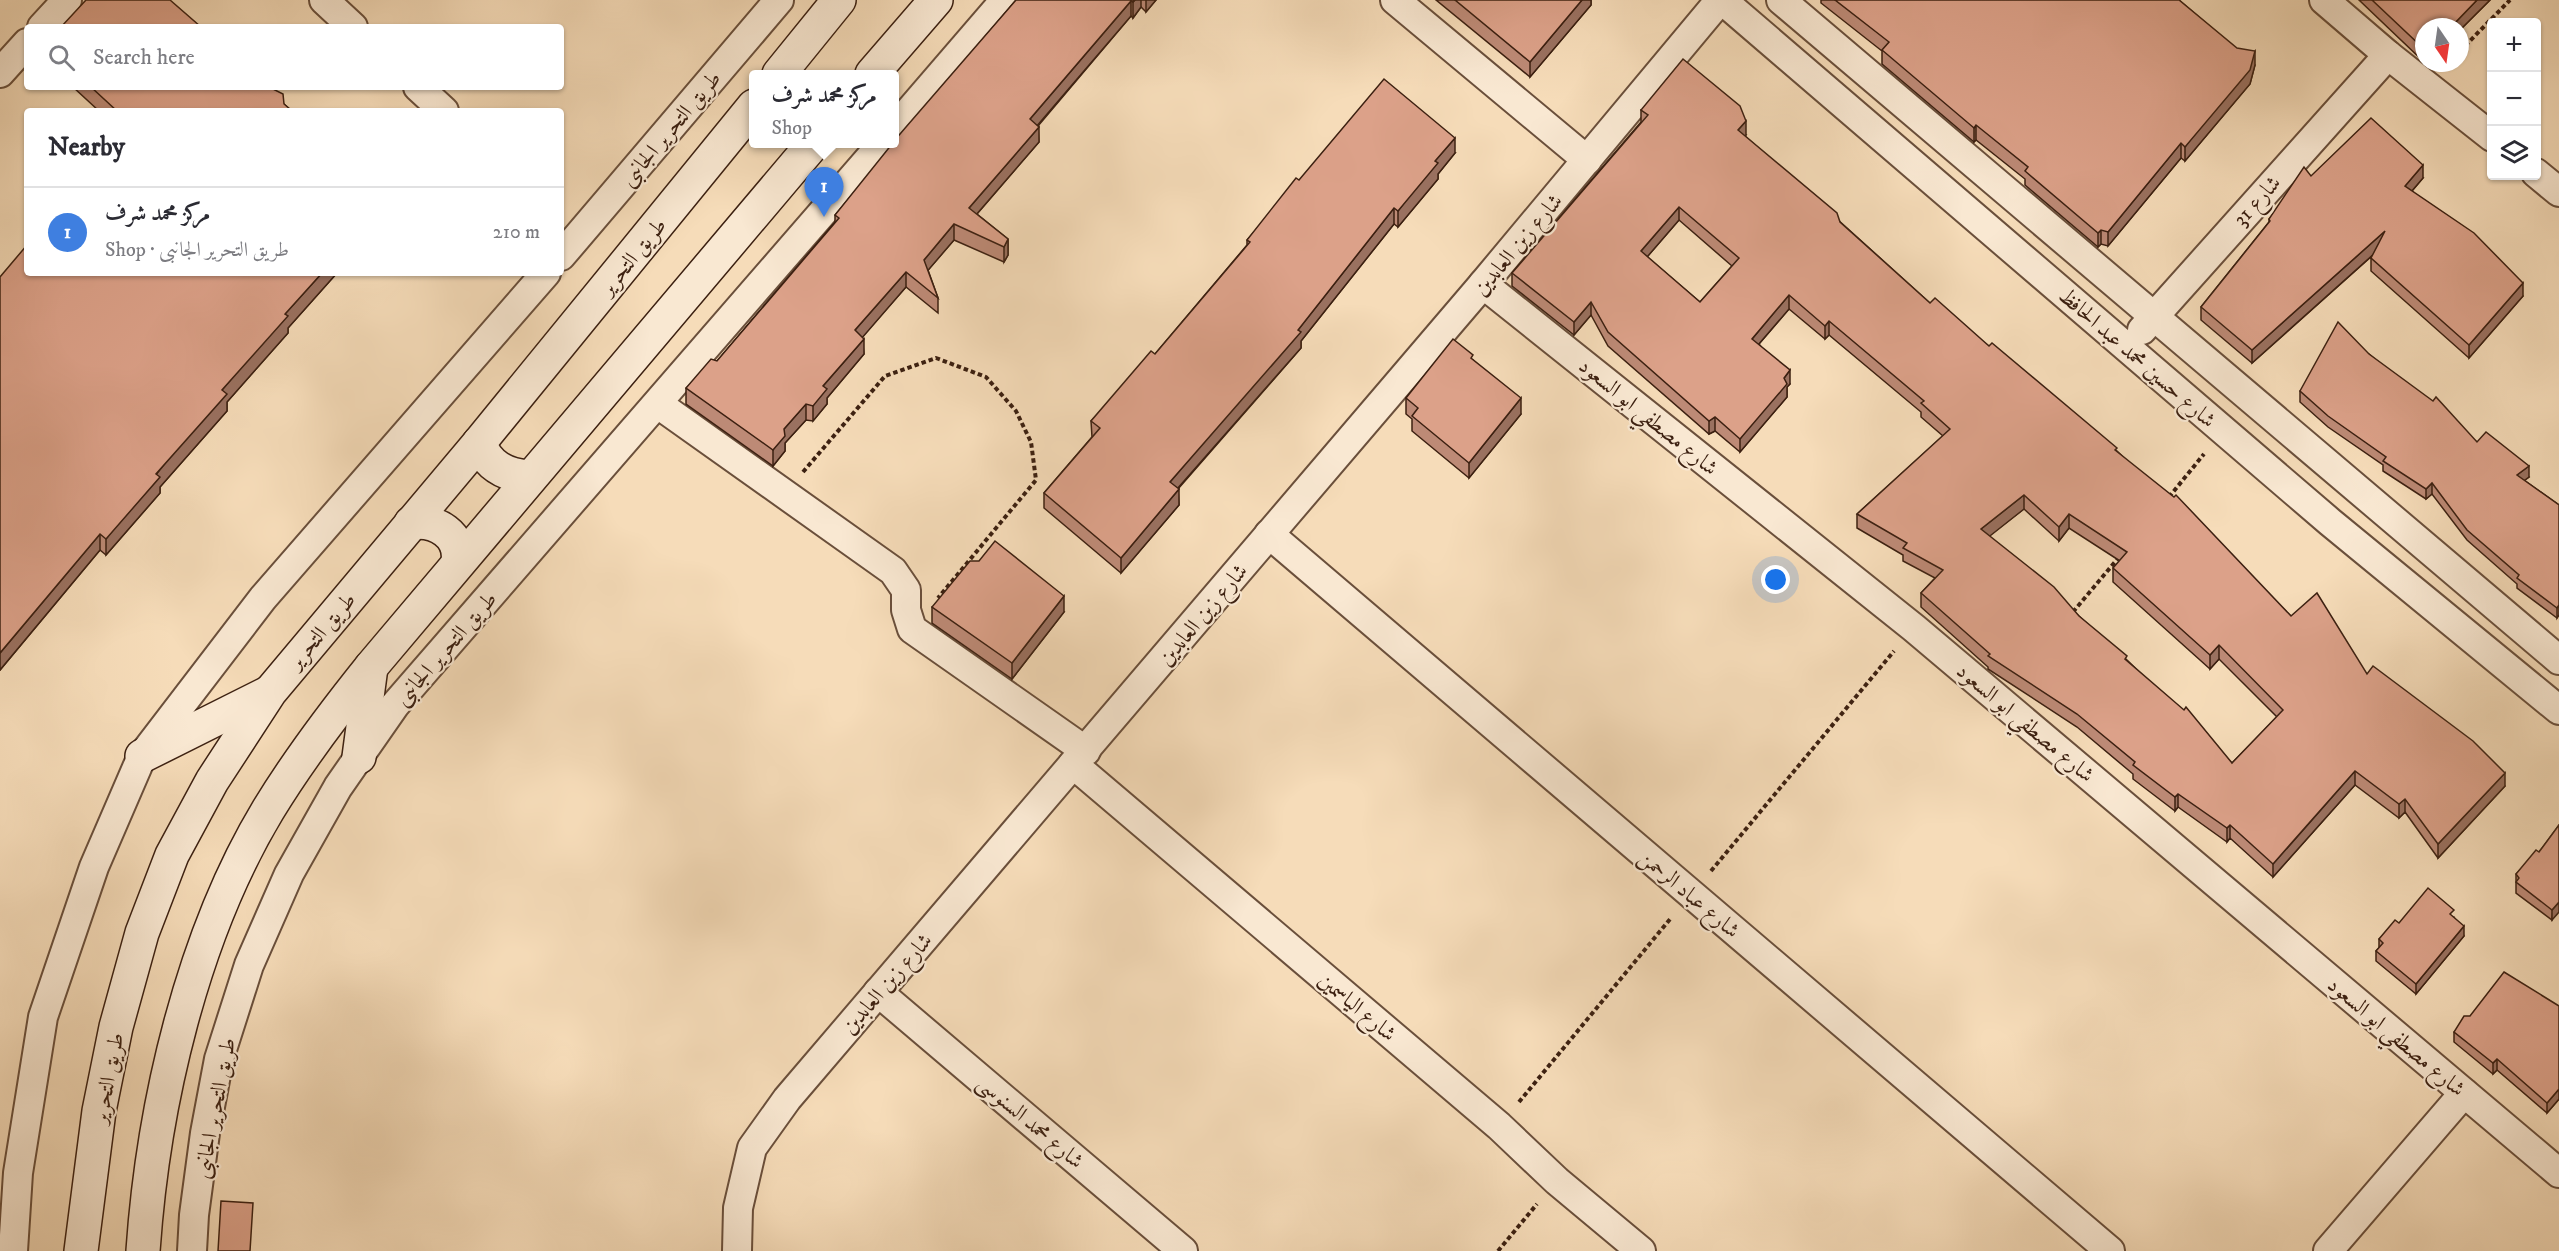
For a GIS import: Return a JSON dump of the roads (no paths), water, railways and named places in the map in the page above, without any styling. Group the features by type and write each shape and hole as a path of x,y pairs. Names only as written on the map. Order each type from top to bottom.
{"street":[{"path":"45,24 67,0"},
{"path":"324,0 350,24"},
{"name":"طريق التحرير الجانبى","path":"567,237 779,0"},
{"path":"783,70 840,0"},
{"path":"876,70 936,0"},
{"path":"899,123 1005,0"},
{"path":"1395,0 1587,160"},
{"name":"شارع زين العابدين","path":"737,1251 738,1208 752,1148 787,1099 1483,284 1721,0"},
{"name":"شارع حسين محمد عبد الحافظ","path":"1721,0 2331,522 2559,710"},
{"name":"شارع حسين محمد عبد الحافظ","path":"1781,0 2559,660"},
{"path":"2324,0 2388,55 2487,133"},
{"path":"0,73 24,46"},
{"name":"شارع 31","path":"2128,348 2152,316 2388,55"},
{"path":"421,90 441,108"},
{"name":"طريق التحرير","path":"81,1251 99,1111 116,1027 142,933 172,855 212,781 270,692 479,443 749,111"},
{"path":"143,1251 146,1203 173,1051 196,969 228,889 267,812 313,740 371,667 529,477 810,148"},
{"name":"طريق التحرير الجانبى","path":"192,1251 201,1168 219,1059 249,965 289,874 338,787 395,705 879,148"},
{"path":"2541,177 2559,192"},
{"path":"13,1251 9,1169 43,1017 94,867 142,756 263,598 543,276"},
{"name":"شارع مصطفي ابو السعود","path":"1483,284 1914,627 2559,1173"},
{"name":"شارع الياسمين","path":"658,404 893,571 906,590 906,610 912,628 1079,757 1498,1126 1557,1181 1641,1251"},
{"path":"479,443 483,453 499,469 510,474 529,477"},
{"path":"411,523 431,523 449,533 460,551 458,562"},
{"name":"شارع عباد الرحمن","path":"1269,534 2110,1251"},
{"path":"359,757 371,667"},
{"path":"142,756 270,692"},
{"name":"شارع محمد السنوسى","path":"878,992 1183,1251"},
{"path":"2328,1251 2464,1093"}],"place":[{"name":"مركز محمد شرف","path":"824,217"}]}
